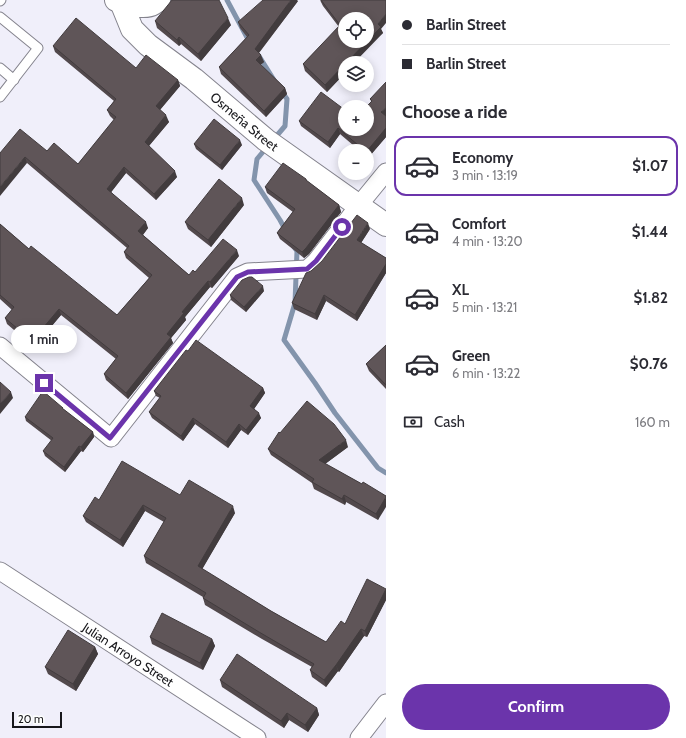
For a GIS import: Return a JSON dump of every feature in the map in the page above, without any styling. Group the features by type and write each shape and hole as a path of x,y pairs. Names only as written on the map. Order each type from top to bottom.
{"street":[{"path":"118,1 137,6 152,5 158,0"},
{"name":"Osmeña Street","path":"118,1 132,29 148,45 194,79 272,144 386,225"},
{"path":"0,346 110,438 237,277 248,272 307,269 316,261 386,172"},
{"name":"Julian Arroyo Street","path":"0,571 258,738"},
{"path":"359,738 386,703"}],"lane":[{"path":"0,17 38,48 0,97"},
{"path":"0,68 14,80"}],"building":[{"path":"172,0 219,0 228,18 198,54 179,37 177,40 155,21"},
{"path":"263,0 291,0 255,49 261,55 256,60 285,88 264,111 219,67 249,35 238,22"},
{"path":"321,0 386,0 386,14 378,24 381,27 374,34 374,12 338,12 338,22"},
{"path":"76,18 136,68 146,55 178,80 156,106 166,115 145,142 175,171 154,194 124,167 107,189 146,222 138,231 189,275 193,270 195,272 223,239 237,250 182,312 184,313 167,334 171,337 126,393 104,374 118,356 59,309 32,341 5,318 14,307 0,295 0,224 29,249 31,246 117,315 152,275 124,252 129,246 25,157 0,187 0,153 20,129 47,151 54,143 78,164 116,117 107,110 116,99 53,46"},
{"path":"338,27 338,48 361,48 353,56 338,56 338,71 325,85 303,64"},
{"path":"386,82 386,108 381,112 386,116 386,128 373,144 357,144 347,136 374,136 374,100 370,99"},
{"path":"321,92 338,105 338,128 328,142 299,121"},
{"path":"214,119 240,140 220,165 194,144"},
{"path":"283,163 339,205 302,252 277,233 295,209 265,187"},
{"path":"219,179 242,198 208,240 185,222"},
{"path":"357,215 368,223 357,240 386,258 386,264 355,315 324,295 315,314 292,303 306,273 311,271 322,261"},
{"path":"252,277 263,286 244,307 230,295 242,280"},
{"path":"196,340 263,388 250,406 259,413 246,430 239,424 226,442 193,418 181,436 149,412 161,396 154,391 186,350 188,351"},
{"path":"386,345 386,385 366,364"},
{"path":"0,382 11,392 0,404"},
{"path":"43,391 93,432 81,447 79,446 64,467 43,451 53,438 25,417"},
{"path":"307,401 334,424 346,440 319,460 362,484 363,482 386,496 376,514 344,495 342,499 312,482 314,479 268,449 279,432 280,433"},
{"path":"122,461 180,495 189,480 233,506 198,566 271,611 326,642 341,621 345,624 367,579 386,589 365,631 361,629 324,680 310,670 314,664 203,598 206,593 144,556 166,518 143,505 120,540 83,516 95,497 99,500"},
{"path":"162,613 212,639 200,663 150,637"},
{"path":"68,630 95,647 73,684 45,667"},
{"path":"237,654 317,708 305,725 287,713 281,721 220,680"}],"waterway":[{"path":"227,0 250,43"},
{"path":"259,56 274,80"},
{"path":"273,140 285,126 287,99 282,92"},
{"path":"267,147 257,159 254,180 286,231"},
{"path":"294,247 297,251 295,303 284,340 335,413 378,468 386,473"}],"route":[{"path":"44,383 110,438 237,277 248,272 307,269 316,261 342,227"}]}
